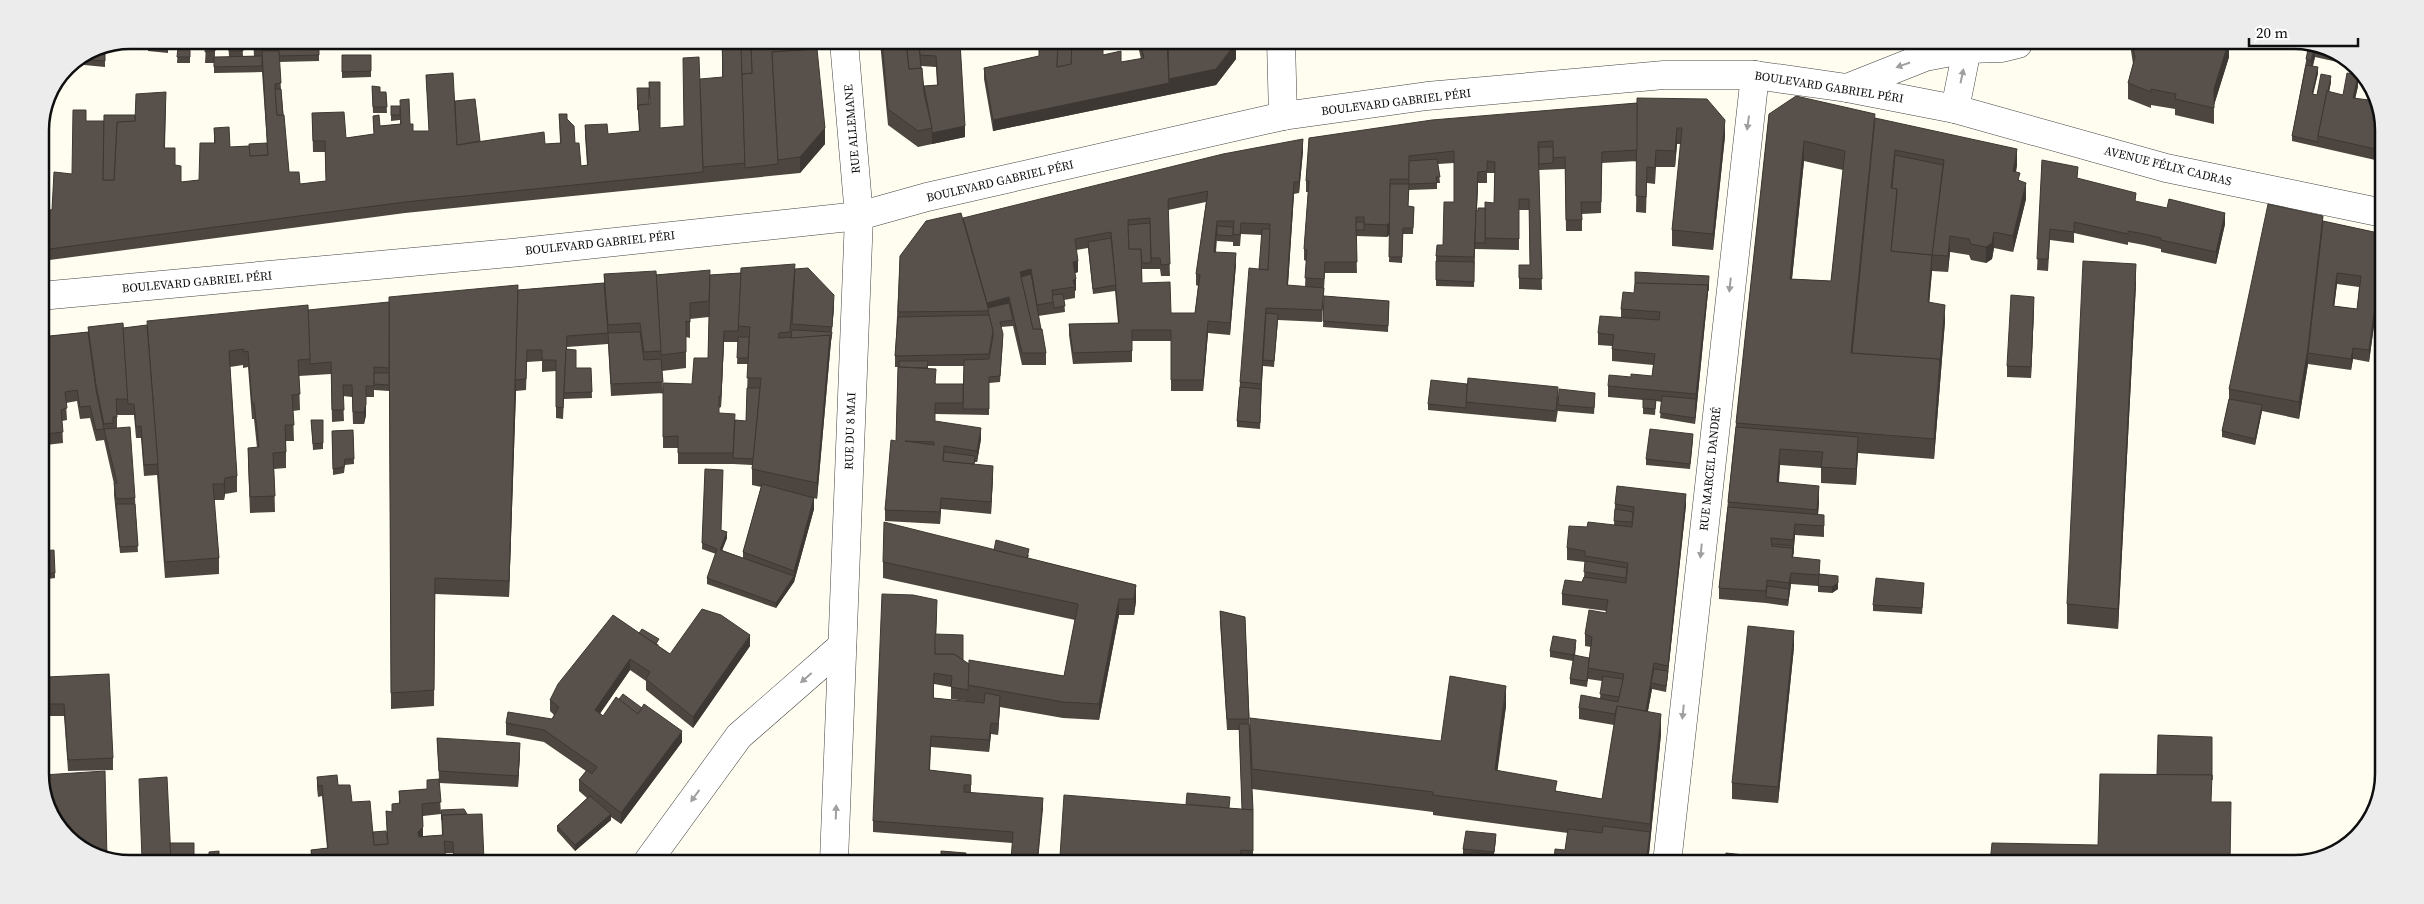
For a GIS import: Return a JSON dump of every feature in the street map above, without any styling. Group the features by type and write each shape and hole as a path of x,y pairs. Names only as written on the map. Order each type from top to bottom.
{"street":[{"name":"RUE ALLEMANE","path":"845,49 859,216"},
{"path":"1281,49 1283,116"},
{"path":"1847,88 1925,57 1956,49"},
{"path":"1955,109 1967,49"},
{"name":"BOULEVARD GABRIEL PÉRI","path":"49,295 521,252 859,216 927,197 1283,116 1427,96 1664,75 1755,75 1847,88 1955,109"},
{"name":"RUE MARCEL DANDRÉ","path":"1668,855 1755,75"},
{"name":"AVENUE FÉLIX CADRAS","path":"1955,109 2166,168 2375,211"},
{"name":"RUE DU 8 MAI","path":"834,855 859,216"},
{"path":"652,855 739,736 842,646"}],"building":[{"path":"178,49 190,49 190,57 177,57"},
{"path":"205,49 215,49 215,51 205,52"},
{"path":"229,49 243,49 243,51 229,51"},
{"path":"267,49 319,49 319,55 279,56 279,51 267,51"},
{"path":"722,49 741,49 745,163 703,167 700,79 723,77"},
{"path":"741,49 751,49 752,73 742,74"},
{"path":"751,49 816,49 772,52 778,164 745,168 742,74 752,73"},
{"path":"817,49 825,128 800,157 778,160 772,52"},
{"path":"883,49 907,49 909,69 922,68 924,93 932,128 918,131 888,109"},
{"path":"907,49 919,49 921,68 909,69"},
{"path":"920,49 960,49 965,126 932,133 924,86 938,85 936,56 920,55"},
{"path":"1039,49 1058,49 1057,67 1071,64 1072,49 1103,49 1103,55 1121,51 1121,62 1144,58 1142,49 1167,49 1169,83 993,120 984,68 1039,56"},
{"path":"1058,49 1072,49 1071,64 1057,67"},
{"path":"1168,49 1231,49 1216,69 1169,79"},
{"path":"2133,49 2226,49 2214,89 2214,108 2175,99 2176,94 2151,89 2151,92 2128,83 2135,57"},
{"path":"2308,50 2314,51 2311,61 2306,59"},
{"path":"262,51 279,51 281,83 275,84 277,115 284,115 289,172 299,172 300,184 326,181 325,141 313,141 312,113 344,112 346,138 374,134 373,116 379,115 380,126 401,124 400,100 409,99 410,124 413,124 413,131 429,131 426,75 453,73 457,145 544,132 545,144 561,143 559,114 567,114 567,119 574,126 575,143 579,143 581,166 588,165 585,125 607,124 608,134 640,131 638,105 650,104 649,82 660,82 660,128 684,126 683,58 699,57 703,172 405,202 49,249 49,210 52,210 54,172 72,174 73,110 86,110 86,121 104,121 103,180 114,180 117,122 135,121 136,94 166,92 164,148 175,148 175,165 181,166 181,182 199,180 200,143 215,143 214,128 229,127 230,147 249,146 250,156 268,155"},
{"path":"105,53 105,61 89,60"},
{"path":"342,55 371,55 371,71 342,72"},
{"path":"262,56 262,66 214,67 214,57"},
{"path":"2306,65 2318,67 2312,94 2317,95 2321,74 2331,76 2318,142 2292,136"},
{"path":"2347,73 2353,74 2357,78 2353,98 2369,99 2371,103 2375,124 2375,149 2318,136 2327,91 2343,95"},
{"path":"372,86 380,87 380,92 386,92 387,107 373,107"},
{"path":"637,88 649,88 649,104 638,105 638,110"},
{"path":"275,89 281,89 283,115 277,115"},
{"path":"1796,96 1875,114 1851,353 1940,359 1934,439 1736,423 1769,114","holes":["1804,141 1845,151 1831,281 1790,279"]},
{"path":"1637,98 1707,99 1725,120 1713,234 1672,230 1682,128 1677,128 1675,151 1656,150 1655,168 1647,167 1646,197 1636,196"},
{"path":"475,99 480,141 457,145 455,101"},
{"path":"1637,103 1637,150 1602,152 1601,202 1581,202 1582,220 1566,220 1565,157 1553,158 1553,141 1538,142 1542,279 1519,278 1519,265 1530,265 1529,199 1519,199 1519,239 1485,238 1485,202 1494,203 1495,162 1487,161 1487,171 1478,172 1474,257 1436,256 1437,245 1443,245 1444,202 1454,202 1454,151 1409,156 1409,179 1390,179 1390,222 1387,225 1364,224 1364,217 1356,217 1357,262 1325,262 1324,279 1305,278 1307,250 1304,249 1309,181 1306,181 1309,138 1432,120"},
{"path":"391,106 400,106 400,115 391,115"},
{"path":"104,115 135,115 135,121 117,122 114,180 103,180"},
{"path":"1875,118 2017,149 2013,171 2020,173 2018,180 2026,183 2013,236 1994,232 1992,243 1986,247 1971,244 1969,239 1950,236 1948,256 1932,255 1928,302 1945,305 1940,362 1940,359 1852,353","holes":["1895,150 1944,160 1932,255 1891,251 1897,189 1891,188"]},
{"path":"1303,139 1299,182 1294,182 1287,285 1324,288 1322,310 1266,308 1261,384 1240,382 1249,268 1268,270 1270,224 1241,223 1240,235 1233,234 1234,221 1217,221 1214,252 1236,253 1230,323 1208,321 1203,380 1171,380 1171,330 1132,330 1132,351 1073,353 1069,324 1119,323 1111,232 1075,239 1078,261 1073,262 1076,279 1073,280 1075,287 1052,290 1054,302 1037,305 1031,269 1020,272 1033,329 1042,329 1046,353 1022,353 1009,297 987,303 963,218 1223,154","holes":["1208,191 1196,274 1200,275 1195,313 1171,313 1170,282 1142,283 1141,249 1129,249 1128,220 1150,218 1151,258 1160,258 1161,265 1170,264 1168,199"]},
{"path":"267,143 268,155 250,156 249,144"},
{"path":"1539,147 1553,147 1553,163 1539,164"},
{"path":"1895,155 1943,165 1932,255 1891,251 1897,194 1897,189 1892,188"},
{"path":"1437,159 1440,177 1436,177 1437,183 1409,184 1409,161"},
{"path":"2042,160 2078,167 2077,178 2136,193 2135,201 2167,208 2169,199 2225,213 2216,252 2161,240 2161,238 2144,234 2128,231 2128,234 2074,222 2074,232 2050,229 2048,259 2037,259"},
{"path":"1390,184 1409,184 1408,206 1414,207 1413,228 1403,228 1402,257 1389,257"},
{"path":"2268,204 2323,216 2308,348 2299,402 2229,389"},
{"path":"1478,208 1485,208 1485,243 1475,243 1476,210 1478,211"},
{"path":"961,213 989,311 898,312 900,256 926,221"},
{"path":"2323,221 2375,232 2375,307 2369,350 2353,348 2351,359 2308,353","holes":["2337,273 2361,276 2357,309 2333,306"]},
{"path":"1356,222 1364,222 1364,230 1356,230"},
{"path":"1150,223 1151,263 1142,263 1141,249 1129,249 1128,225"},
{"path":"1217,226 1233,227 1233,236 1217,235"},
{"path":"1262,229 1270,229 1268,270 1259,269"},
{"path":"1111,238 1116,285 1093,289 1088,242"},
{"path":"1436,261 1474,262 1474,282 1436,280"},
{"path":"2083,261 2136,264 2118,609 2067,604"},
{"path":"795,264 790,332 779,333 778,338 830,335 817,483 752,469 761,378 747,378 750,327 738,326 741,268"},
{"path":"808,268 834,295 832,327 792,324 795,269"},
{"path":"710,270 709,301 690,303 690,322 686,321 686,352 661,355 656,275"},
{"path":"656,271 661,351 644,352 640,323 608,325 604,274"},
{"path":"1635,272 1709,276 1708,291 1708,285 1635,283"},
{"path":"741,273 738,331 724,331 721,396 719,396 719,413 735,414 733,453 678,453 678,436 663,437 663,383 692,384 694,358 708,358 710,275"},
{"path":"1031,274 1041,329 1033,329 1021,277"},
{"path":"604,283 608,333 567,336 563,408 556,407 556,360 542,360 542,350 527,350 526,379 515,380 518,290"},
{"path":"1635,283 1708,285 1696,394 1608,386 1609,375 1631,377 1631,374 1652,376 1655,354 1612,349 1614,335 1598,333 1600,316 1659,320 1660,312 1621,309 1623,292 1634,293"},
{"path":"518,285 509,581 435,578 434,690 391,693 389,297"},
{"path":"1063,294 1065,306 1054,308 1052,295"},
{"path":"2011,295 2034,297 2031,367 2007,366"},
{"path":"1324,296 1389,301 1388,326 1323,321"},
{"path":"389,302 389,368 374,367 374,386 366,386 364,412 353,412 352,385 343,385 344,410 332,410 331,362 310,364 308,310"},
{"path":"1009,303 1013,320 1000,322 1003,334 1000,376 989,377 989,409 963,409 964,360 989,359 993,331 988,308"},
{"path":"308,305 310,359 298,360 300,394 292,395 294,425 285,425 286,452 273,453 275,496 250,497 248,448 259,447 254,403 252,403 248,351 243,352 244,349 229,351 237,476 225,478 224,484 213,484 219,558 165,562 147,321"},
{"path":"1266,313 1278,314 1274,361 1263,360"},
{"path":"989,315 993,331 989,354 895,356 898,317"},
{"path":"123,323 128,399 116,399 117,417 113,417 113,423 104,424 96,385 88,327"},
{"path":"147,325 158,464 144,465 141,426 136,427 134,404 128,404 123,328"},
{"path":"792,330 832,332 830,345 830,335 791,338"},
{"path":"88,332 96,390 104,429 96,430 90,406 80,407 77,390 65,392 67,408 61,410 63,432 49,434 49,336"},
{"path":"640,332 644,360 661,359 663,382 611,384 608,333"},
{"path":"738,337 749,337 748,358 737,358"},
{"path":"566,349 576,350 576,368 591,368 592,392 564,393"},
{"path":"899,361 928,361 927,368 899,367"},
{"path":"898,367 936,369 935,384 963,384 963,403 935,403 935,421 981,428 977,451 944,446 943,461 993,466 991,502 941,498 940,512 885,510 891,440 896,441","holes":["905,441 934,442 934,445"]},
{"path":"374,373 389,373 389,385 374,384"},
{"path":"1468,378 1558,387 1556,411 1466,402"},
{"path":"1431,380 1467,384 1466,408 1428,404"},
{"path":"1240,387 1261,389 1260,423 1237,421"},
{"path":"747,388 760,388 753,459 733,458 735,420 746,421"},
{"path":"1559,389 1595,393 1594,408 1558,405"},
{"path":"1662,396 1696,399 1695,418 1660,413"},
{"path":"1643,399 1656,400 1655,409 1643,408"},
{"path":"2229,399 2262,405 2255,439 2222,431"},
{"path":"311,420 323,420 323,443 313,444"},
{"path":"130,427 135,498 116,499 114,483 117,483 104,429"},
{"path":"1736,427 1858,437 1856,469 1821,467 1823,452 1780,449 1777,482 1819,486 1817,510 1728,502"},
{"path":"1650,429 1693,434 1690,464 1646,459"},
{"path":"353,430 354,459 345,459 344,467 333,469 332,431"},
{"path":"944,452 975,456 974,464 943,461"},
{"path":"705,469 723,470 721,530 727,532 720,550 794,576 776,603 707,578 717,549 702,543"},
{"path":"762,484 814,498 794,571 743,552"},
{"path":"1617,486 1686,494 1668,666 1654,663 1646,711 1617,706 1615,714 1579,708 1581,695 1618,702 1624,674 1588,668 1592,637 1585,634 1589,610 1606,613 1608,600 1562,594 1565,580 1582,582 1584,577 1626,583 1628,563 1585,556 1585,551 1567,548 1569,526 1587,527 1588,522 1632,527 1634,507 1615,504"},
{"path":"116,504 135,504 138,546 120,547"},
{"path":"1728,507 1824,515 1824,526 1795,524 1793,540 1771,538 1772,546 1793,548 1792,557 1820,560 1819,575 1791,573 1789,583 1767,580 1766,591 1719,588"},
{"path":"1615,509 1633,512 1632,522 1614,521"},
{"path":"884,522 1136,585 1134,599 1119,599 1099,704 1063,702 968,685 969,660 1064,676 1078,604 883,562"},
{"path":"996,540 1029,549 1027,558 994,550"},
{"path":"1772,544 1793,546 1793,548 1772,546"},
{"path":"49,550 54,550 55,573 49,573"},
{"path":"1585,561 1627,568 1626,578 1584,572"},
{"path":"1819,574 1838,576 1838,583 1832,587 1818,586"},
{"path":"1876,578 1924,583 1922,608 1873,605"},
{"path":"1767,586 1789,589 1788,600 1766,597"},
{"path":"882,594 913,595 937,600 935,654 954,654 969,664 968,690 951,687 952,676 934,673 933,698 984,703 985,693 1000,696 998,724 991,723 989,740 931,736 929,770 971,775 971,785 964,785 964,792 1043,798 1038,855 1011,855 1013,832 873,821"},
{"path":"702,609 721,615 750,635 693,717 646,679 650,672 630,659 595,710 603,716 616,697 638,714 644,704 682,731 621,813 579,780 587,770 592,774 597,767 544,730 506,723 508,712 552,719 559,707 550,700 558,684 613,615 670,654"},
{"path":"1220,611 1245,617 1249,719 1227,719"},
{"path":"1748,626 1794,631 1778,787 1732,783"},
{"path":"642,629 659,639 656,644 639,633"},
{"path":"935,634 963,635 963,660 954,654 935,654"},
{"path":"1553,636 1576,640 1574,655 1550,651"},
{"path":"1574,655 1589,658 1587,681 1570,679"},
{"path":"1654,669 1668,671 1666,686 1651,683"},
{"path":"109,674 113,758 68,760 64,704 49,704 49,677"},
{"path":"1450,676 1506,686 1495,770 1557,781 1555,791 1602,799 1617,706 1661,714 1650,824 1433,795 1433,792 1252,769 1250,718 1441,741"},
{"path":"1603,676 1623,679 1619,697 1600,694"},
{"path":"623,694 642,708 638,714 619,699"},
{"path":"1239,724 1249,724 1253,810 1242,809"},
{"path":"2158,735 2212,737 2212,775 2157,775"},
{"path":"437,738 520,743 518,776 439,771"},
{"path":"105,771 107,852 85,842 65,824 51,795 49,775"},
{"path":"2100,774 2212,775 2211,802 2231,802 2230,855 1991,855 1992,843 2098,845"},
{"path":"337,775 338,785 350,785 352,802 370,801 374,845 388,844 386,811 392,812 392,804 400,803 399,791 427,789 427,780 439,779 441,802 422,804 423,827 418,832 419,837 443,835 442,815 482,814 484,855 454,855 453,842 444,841 445,855 312,855 311,850 328,848 322,785 318,786 317,777"},
{"path":"167,777 171,855 142,855 139,779"},
{"path":"1187,793 1230,797 1229,808 1186,804"},
{"path":"1064,795 1253,810 1253,851 1241,850 1240,855 1060,855"},
{"path":"590,796 611,814 575,845 557,826"},
{"path":"464,809 467,814 442,815 442,820 441,810"},
{"path":"1603,826 1650,832 1647,855 1555,855 1555,849 1565,850 1568,829 1602,833"},
{"path":"386,831 388,844 374,845 373,832"},
{"path":"1466,831 1496,834 1494,852 1463,849"},
{"path":"170,843 194,843 194,855 171,855"},
{"path":"219,851 219,855 209,855 209,852"},
{"path":"941,851 966,853 966,855 941,855"},
{"path":"1472,852 1495,855 1471,855"},
{"path":"1726,853 1744,855 1726,855"}]}
